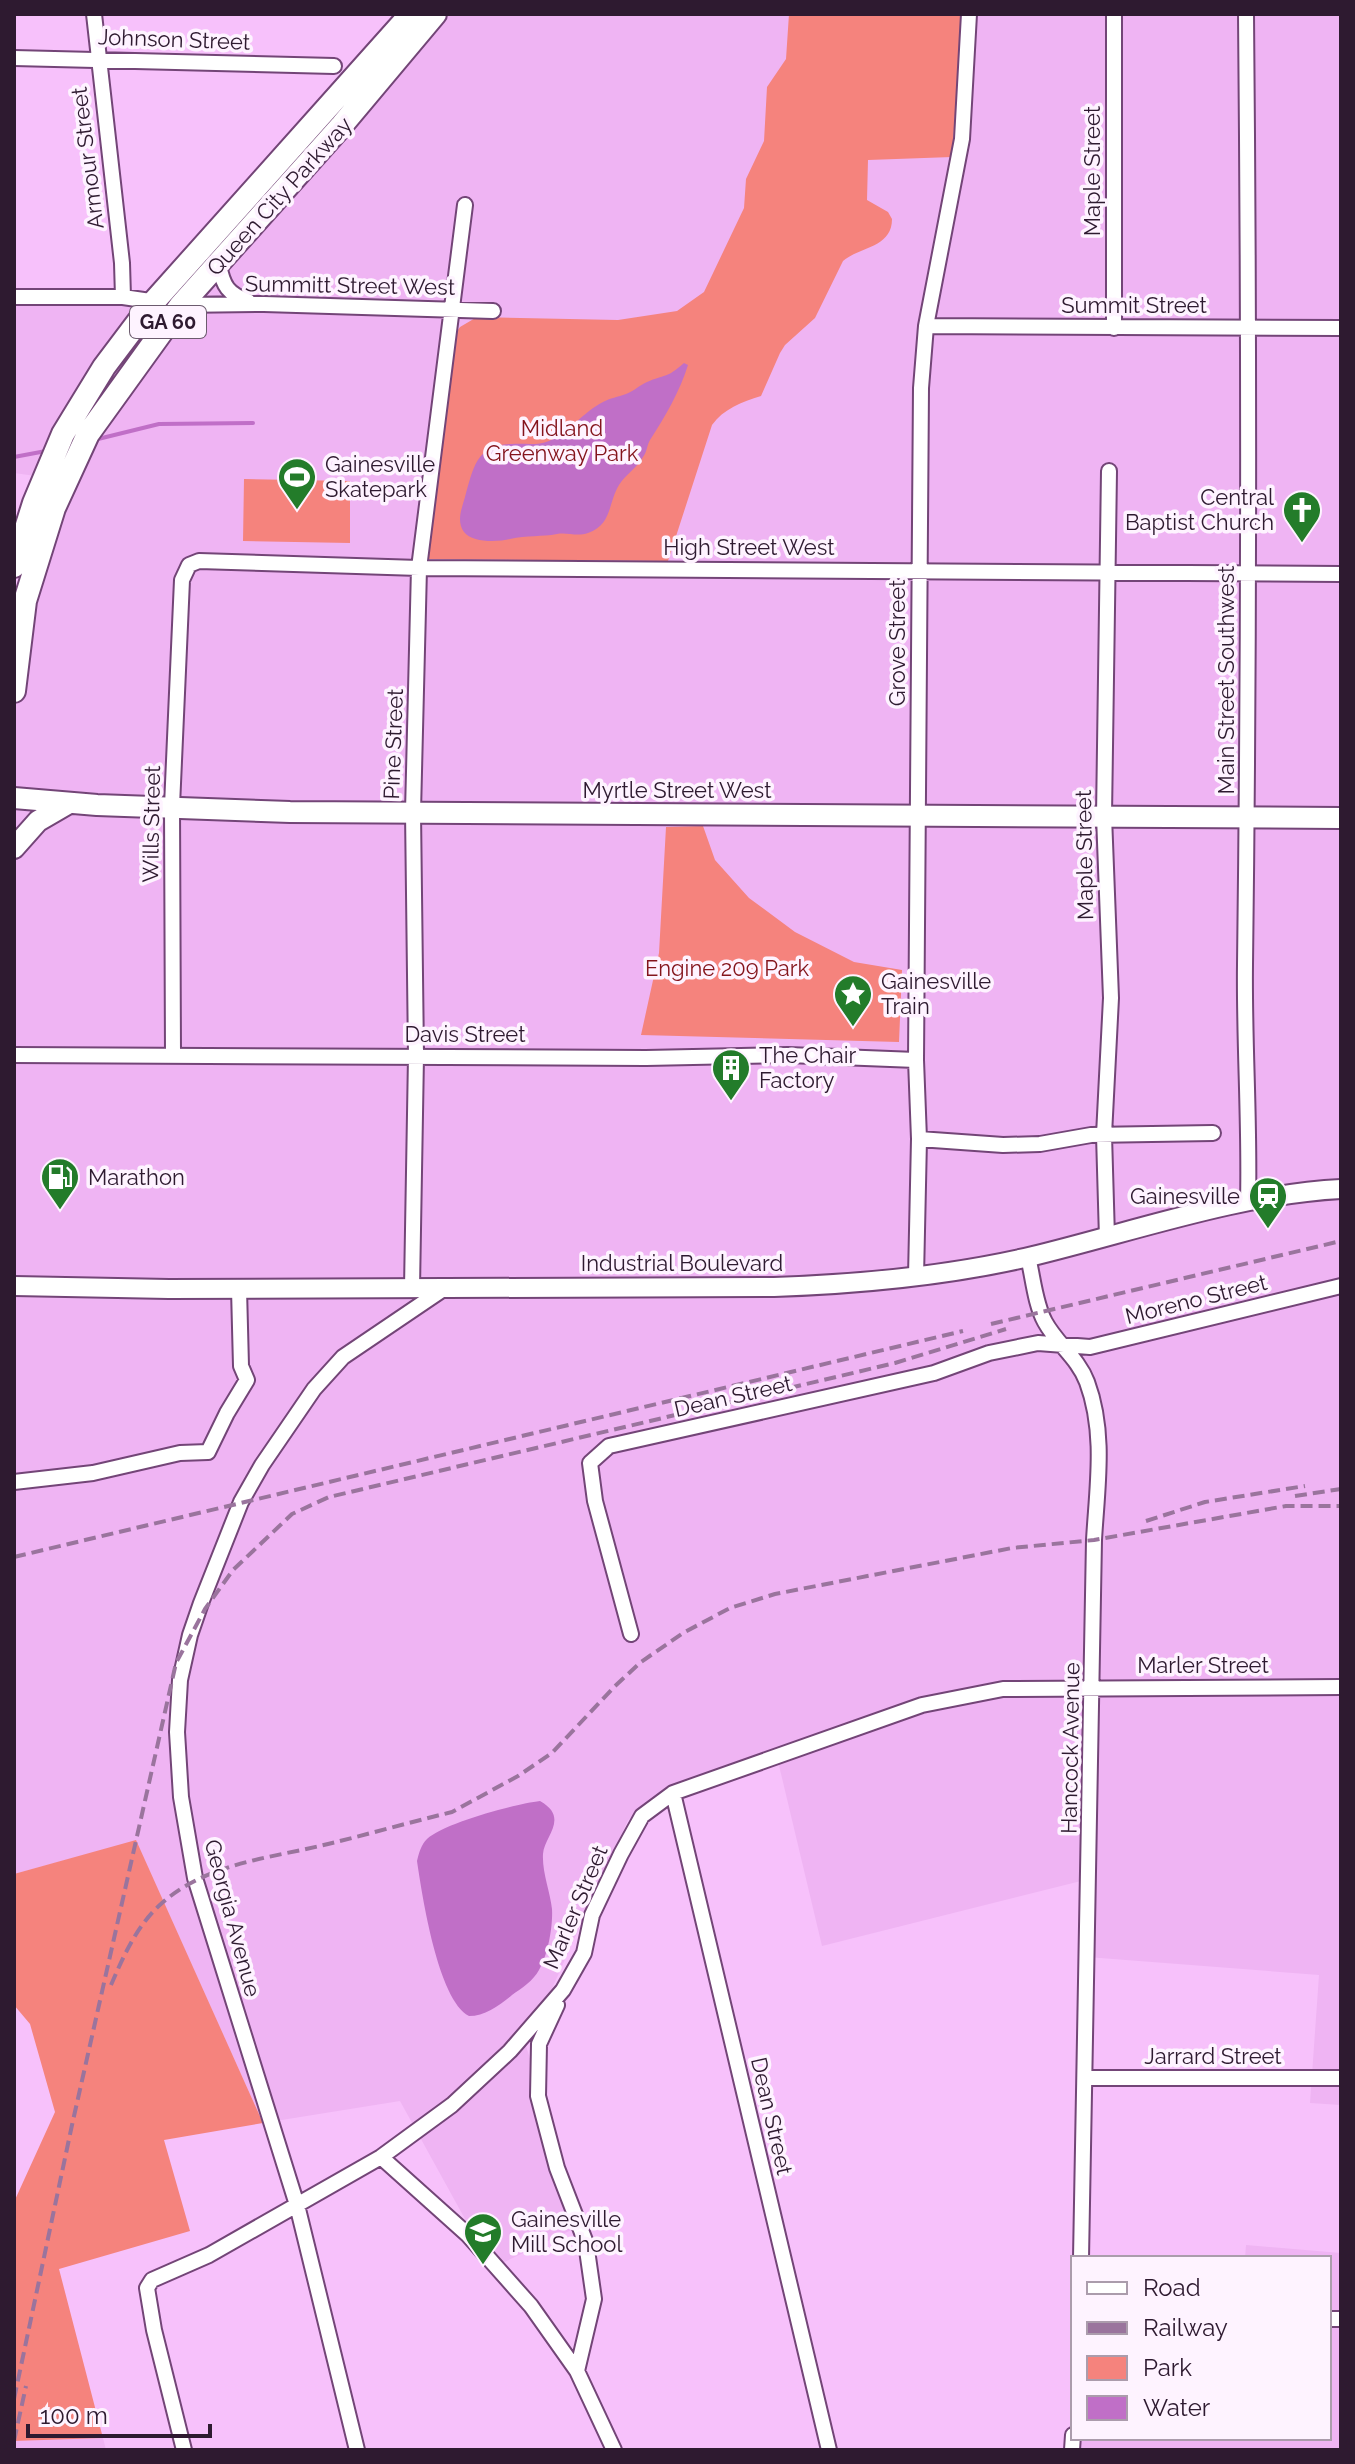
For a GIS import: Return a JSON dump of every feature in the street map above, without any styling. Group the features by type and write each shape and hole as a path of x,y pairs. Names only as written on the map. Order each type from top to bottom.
{"main road":[{"name":"Queen City Parkway","path":"14,566 34,503 63,434 104,367 154,302 411,14"},
{"name":"Queen City Parkway","path":"14,691 25,601 54,508 88,434 181,305 342,125 435,14"},
{"name":"Myrtle Street West","path":"14,798 290,812 1341,818"},
{"path":"14,848 38,821 69,803"}],"street":[{"name":"Armour Street","path":"94,14 122,263 123,297"},
{"name":"Grove Street","path":"916,1277 921,388 926,326 962,139 969,14"},
{"name":"Maple Street","path":"1114,14 1114,328"},
{"name":"Main Street Southwest","path":"1246,14 1249,327 1244,1014 1250,1132 1248,1202"},
{"name":"Johnson Street","path":"14,58 334,66"},
{"name":"Pine Street","path":"412,1288 416,1056 413,812 419,568 465,205"},
{"path":"219,265 230,294 256,304"},
{"name":"Summitt Street West","path":"14,297 123,297 181,305 256,304 493,311"},
{"name":"Summit Street","path":"926,326 1341,328"},
{"name":"Maple Street","path":"1107,1238 1104,1135 1111,998 1104,816 1109,471"},
{"name":"High Street West","path":"182,595 182,580 189,565 199,561 419,568 1341,574"},
{"name":"Wills Street","path":"173,1055 172,806 182,595"},
{"name":"Davis Street","path":"14,1055 646,1058 788,1055 916,1060"},
{"path":"919,1139 1012,1145 1104,1135 1213,1133"},
{"name":"Industrial Boulevard","path":"14,1286 239,1289 855,1284 916,1277 1028,1257 1248,1202 1315,1190 1341,1189"},
{"path":"1315,1190 1341,1199"},
{"name":"Hancock Avenue","path":"1028,1257 1044,1320 1074,1357 1086,1379 1100,1444 1094,1540 1081,2256"},
{"name":"Moreno Street","path":"1061,1344 1090,1347 1107,1344 1341,1286"},
{"name":"Georgia Avenue","path":"357,2450 297,2205 195,1878 181,1797 177,1732 180,1680 190,1635 221,1552 241,1502 271,1452 314,1389 343,1357 445,1288"},
{"path":"14,1482 93,1473 180,1453 208,1452 247,1380 241,1366 239,1289"},
{"name":"Dean Street","path":"631,1634 595,1501 590,1463 609,1446 934,1373 989,1353 1038,1343 1061,1344"},
{"name":"Marler Street","path":"184,2450 154,2330 147,2288 152,2280 209,2255 381,2157 452,2105 510,2051 563,1990 584,1953 592,1915 642,1816 673,1793 922,1705 1003,1689 1341,1687"},
{"name":"Dean Street","path":"673,1793 829,2450"},
{"path":"563,1990 539,2044 538,2096 557,2168 586,2243 594,2299 577,2371"},
{"name":"Jarrard Street","path":"1086,2078 1341,2078"},
{"path":"381,2157 468,2235 531,2306 577,2371 614,2450"}],"shaded area":[{"path":"434,14 1341,14 1341,2105 1310,2103 1319,1975 1087,1957 1089,1879 822,1946 777,1757 674,1786 628,1820 526,2046 584,2224 492,2268 400,2101 263,2123 136,1841 14,1874 14,705 50,478 14,473 14,292 154,302 303,144"},
{"path":"1246,2245 1341,2253 1341,2450 1070,2450 1071,2423 1071,2440 1331,2440 1331,2256 1245,2256"},
{"path":"103,2438 106,2450 14,2450 14,2441"}],"green space":[{"name":"Midland Greenway Park","path":"789,14 962,14 952,157 868,160 867,200 888,212 892,219 891,229 874,246 843,261 815,318 780,353 761,396 727,410 716,419 668,561 426,559 453,337 460,327 477,317 618,320 677,311 704,292 744,208 746,179 764,141 767,87 786,59"},
{"name":"Gainesville Skatepark","path":"244,479 350,481 350,543 243,541"},
{"name":"Engine 209 Park","path":"703,826 715,860 749,898 795,932 854,962 902,970 899,1042 641,1035 659,953 666,827"},
{"path":"136,1840 263,2123 164,2140 190,2231 59,2269 103,2438 14,2441 14,2202 55,2112 30,2024 14,2005 14,1874"}],"water":[{"path":"684,363 688,365 672,404 644,455 619,485 605,519 596,529 580,535 492,541 479,540 464,532 460,523 461,510 474,468 483,453 500,445 549,441 603,402 669,374"},
{"path":"540,1801 549,1807 554,1820 543,1854 552,1909 545,1957 537,1974 523,1987 492,2009 469,2016 448,1990 440,1969 423,1897 417,1861 419,1852 427,1839 448,1827 498,1810"}],"waterway":[{"path":"94,440 159,424 253,423"},
{"path":"14,457 46,451"}],"railway":[{"path":"991,1324 1341,1241"},
{"path":"14,2399 176,1663 205,1609 233,1570 292,1514 329,1497 895,1363 1006,1329"},
{"path":"14,1557 963,1331"},
{"path":"1146,1521 1205,1502 1305,1486"},
{"path":"1295,1496 1341,1489"},
{"path":"111,1985 145,1921 180,1890 219,1870 452,1812 518,1776 552,1753 641,1662 683,1633 730,1608 775,1594 1012,1548 1094,1540 1286,1506 1341,1506"},
{"path":"14,2441 26,2386"}],"place":[{"name":"Gainesville Skatepark","path":"297,511"},
{"name":"Central Baptist Church","path":"1302,544"},
{"name":"Gainesville Train","path":"853,1028"},
{"name":"The Chair Factory","path":"731,1102"},
{"name":"Marathon","path":"60,1211"},
{"name":"Gainesville","path":"1268,1230"},
{"name":"Gainesville Mill School","path":"483,2266"}]}
